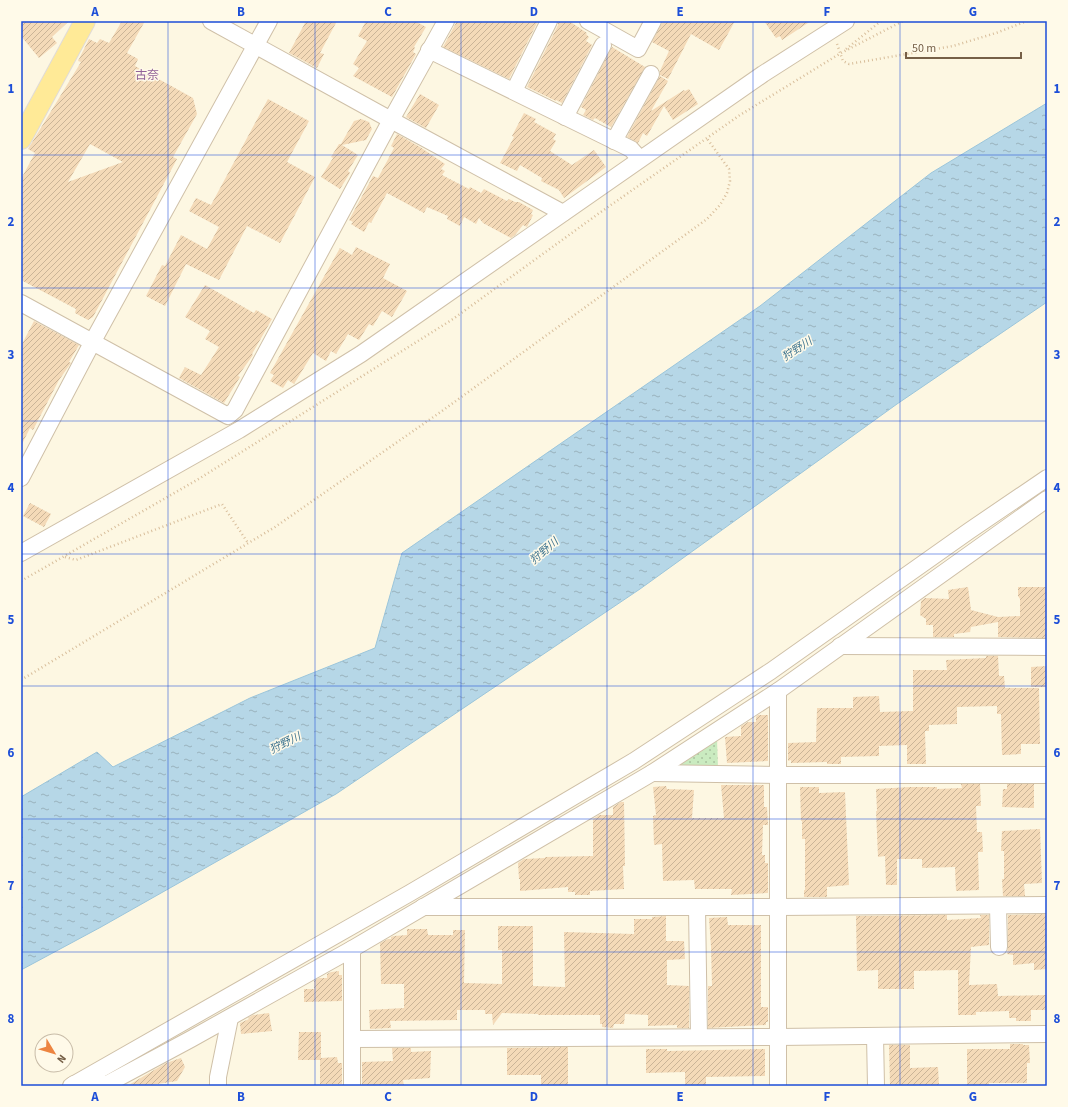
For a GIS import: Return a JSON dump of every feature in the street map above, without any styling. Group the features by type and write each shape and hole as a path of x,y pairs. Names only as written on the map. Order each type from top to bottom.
{"main road":[{"path":"21,139 85,21"}],"street":[{"path":"210,21 390,120 564,213"},
{"path":"21,478 93,341 269,21"},
{"path":"21,303 228,416 235,410 390,120 446,21"},
{"path":"514,91 549,21"},
{"path":"588,21 638,49 653,21"},
{"path":"21,553 239,430 361,354 640,159 841,22"},
{"path":"565,117 603,45"},
{"path":"429,50 631,149 640,159"},
{"path":"614,141 651,74"},
{"path":"72,1085 410,892 634,761 771,671 969,531 1047,478"},
{"path":"72,1085 107,1084 123,1081 652,773 778,691 1047,499"},
{"path":"840,646 1047,647"},
{"path":"778,691 778,1086"},
{"path":"652,773 779,776 1047,775"},
{"path":"422,907 1047,905"},
{"path":"998,906 999,947"},
{"path":"698,907 699,1037"},
{"path":"352,949 352,1086"},
{"path":"218,1086 218,1077 230,1018"},
{"path":"352,1039 1047,1034"},
{"path":"875,1036 876,1086"}],"path":[{"path":"841,53 881,21"},
{"path":"21,581 197,480 453,319 598,214 740,115 841,53 903,21"},
{"path":"841,53 843,61 849,64 953,46 996,33 1027,21"},
{"path":"21,680 275,527 442,411 707,218 720,205 727,193 730,182 729,169 706,138"},
{"path":"64,557 76,560 222,504 248,543"}],"green space":[{"path":"717,739 718,768 674,770 672,764"}],"water":[{"name":"狩野川","path":"1047,103 1047,302 897,404 640,589 336,794 101,927 21,970 21,797 97,752 113,767 250,698 375,648 402,553 760,306 931,173"}],"building":[{"path":"21,21 69,21 52,37 57,43 39,58 21,36"},
{"path":"122,21 145,21 127,53 138,59 135,66 193,98 197,114 173,157 177,159 93,317 88,320 75,313 76,309 21,280 21,179 35,153 28,149 81,62 78,61 89,39 97,43 100,39 109,43","holes":["90,144 123,162 68,182"]},
{"path":"306,21 337,21 320,53 324,54 317,68 289,53"},
{"path":"366,21 415,21 426,27 414,47 413,52 416,54 392,97 353,76 359,68 353,64 367,41 358,36"},
{"path":"457,21 538,21 509,79 443,47"},
{"path":"558,21 569,21 587,33 586,34 589,37 586,41 592,45 562,103 527,87 558,25"},
{"path":"663,21 735,21 719,50 691,34 668,79 660,75 660,71 669,51 652,42"},
{"path":"764,21 811,21 782,40 780,36 776,38"},
{"path":"612,47 645,67 611,127 595,118 593,120 583,115 586,110 581,107"},
{"path":"660,76 668,81 651,111 684,90 689,89 698,104 673,120 664,106 647,136 643,133 638,143 627,137"},
{"path":"420,94 439,105 426,128 406,117"},
{"path":"268,99 309,121 287,162 315,177 280,243 247,226 219,280 186,264 165,306 146,296 162,265 165,266 181,235 207,249 219,227 189,211 196,198 211,205"},
{"path":"524,113 536,119 534,122 556,134 553,139 556,141 550,151 572,165 594,150 606,167 564,198 559,190 541,181 542,178 520,165 517,171 500,163 514,137 512,136"},
{"path":"361,119 369,122 372,129 366,140 342,145 358,155 348,171 350,173 340,189 321,177 333,158 331,157 339,144 341,144 354,121"},
{"path":"397,134 445,164 441,169 445,171 442,175 469,189 470,187 481,193 484,189 507,201 509,199 519,202 533,210 531,214 533,215 527,227 523,225 511,238 483,223 479,218 476,224 464,217 460,226 447,219 448,216 427,207 424,213 387,193 371,223 369,222 364,232 351,224 353,222 349,220 373,176 378,178 394,148 391,146"},
{"path":"356,247 390,264 383,278 407,291 392,317 382,311 373,326 369,324 359,340 348,334 336,354 331,351 326,361 313,353 294,384 288,380 283,388 270,381 274,375 270,373 340,248 352,255"},
{"path":"205,285 254,313 256,310 272,319 252,354 253,355 238,376 240,377 224,403 179,378 185,367 201,375 219,347 205,339 210,331 185,317"},
{"path":"34,321 79,345 69,362 71,363 59,380 33,430 30,428 21,446 21,346"},
{"path":"30,503 51,514 44,527 23,516"},
{"path":"968,587 971,610 998,617 1020,616 1018,587 1047,587 1046,638 998,637 998,622 971,627 970,632 954,634 954,637 933,637 933,625 926,625 926,619 920,615 921,601 925,598 949,599 948,590"},
{"path":"986,656 998,656 999,676 1004,676 1005,688 1039,688 1040,744 1021,744 1021,754 1002,755 1001,714 997,714 997,706 957,707 957,724 929,725 929,731 925,731 926,764 907,764 907,745 879,746 879,756 841,757 841,764 827,764 827,762 791,763 791,760 788,761 788,743 816,742 817,708 853,708 853,697 879,696 880,712 913,711 913,670 947,670 946,660 986,658"},
{"path":"1047,666 1047,687 1031,687 1031,667"},
{"path":"758,715 768,715 768,761 727,763 725,737 741,736 741,726 748,722 756,722 756,717"},
{"path":"961,784 980,784 981,806 976,806 977,832 982,832 983,852 978,852 979,890 956,891 955,867 922,868 922,859 897,859 897,885 886,885 885,856 878,857 876,789 910,787 937,787 937,789 962,788"},
{"path":"1007,784 1034,784 1034,808 1002,807 1003,789 1007,789"},
{"path":"721,785 764,785 764,807 767,807 768,825 763,825 762,855 765,855 765,863 768,863 768,893 731,895 732,889 695,889 694,880 663,881 662,844 654,845 653,816 656,815 653,787 666,786 667,789 694,790 692,818 724,818"},
{"path":"800,787 819,787 819,793 845,792 849,885 827,887 827,897 804,897 805,839 802,839"},
{"path":"621,802 624,802 624,889 590,891 590,895 575,895 575,892 568,892 568,887 520,891 518,863 524,859 545,857 593,856 593,819 599,815 613,815 613,807"},
{"path":"1040,829 1042,883 1024,884 1025,896 1003,896 1002,879 1004,879 1004,851 1001,851 1002,831"},
{"path":"1047,914 1047,969 1034,970 1034,963 1013,965 1013,955 1007,954 1008,915"},
{"path":"947,915 947,920 981,918 980,915 989,915 989,945 971,947 969,985 997,984 998,996 1047,995 1047,1010 1031,1010 1031,1021 1016,1021 1016,1018 1009,1018 1009,1011 976,1012 976,1015 958,1015 958,970 914,971 914,989 878,989 878,970 857,971 856,916"},
{"path":"666,916 666,941 684,941 685,959 667,960 667,985 689,986 689,1028 677,1028 677,1025 648,1026 648,1015 625,1014 624,1024 614,1024 613,1028 602,1027 602,1024 600,1024 600,1015 538,1015 502,1013 493,1025 492,1014 485,1014 485,1010 457,1010 457,1020 390,1021 391,1028 370,1029 369,1010 404,1008 404,984 381,984 380,943 391,939 391,937 394,936 407,935 407,929 427,929 428,935 453,935 453,930 465,930 464,983 502,984 502,950 498,950 498,926 533,926 533,986 565,987 564,932 634,934 634,919 652,919 652,917"},
{"path":"727,917 728,925 761,925 761,1007 768,1007 768,1022 766,1022 766,1025 708,1028 708,986 712,986 709,918"},
{"path":"339,971 339,975 342,975 342,1001 304,1002 304,989 314,989 314,981 319,978 327,978 327,974 331,972"},
{"path":"269,1013 272,1031 241,1034 240,1023 249,1019 248,1018 253,1015"},
{"path":"299,1032 321,1032 321,1058 337,1057 338,1063 342,1063 342,1084 320,1084 320,1060 298,1060"},
{"path":"1010,1044 1029,1045 1030,1063 1027,1063 1027,1083 989,1083 989,1086 967,1086 967,1049 1010,1049"},
{"path":"889,1045 910,1045 910,1068 938,1067 939,1086 890,1086"},
{"path":"568,1047 568,1086 541,1086 541,1075 507,1075 507,1048"},
{"path":"392,1048 411,1048 411,1052 431,1051 430,1078 403,1080 404,1086 362,1086 362,1062 393,1061"},
{"path":"646,1049 667,1049 667,1051 765,1049 765,1076 706,1077 706,1086 685,1086 685,1072 646,1073"},
{"path":"181,1058 185,1067 177,1081 144,1086 127,1086 166,1063"}],"district":[{"name":"古奈","path":"147,75"}]}
